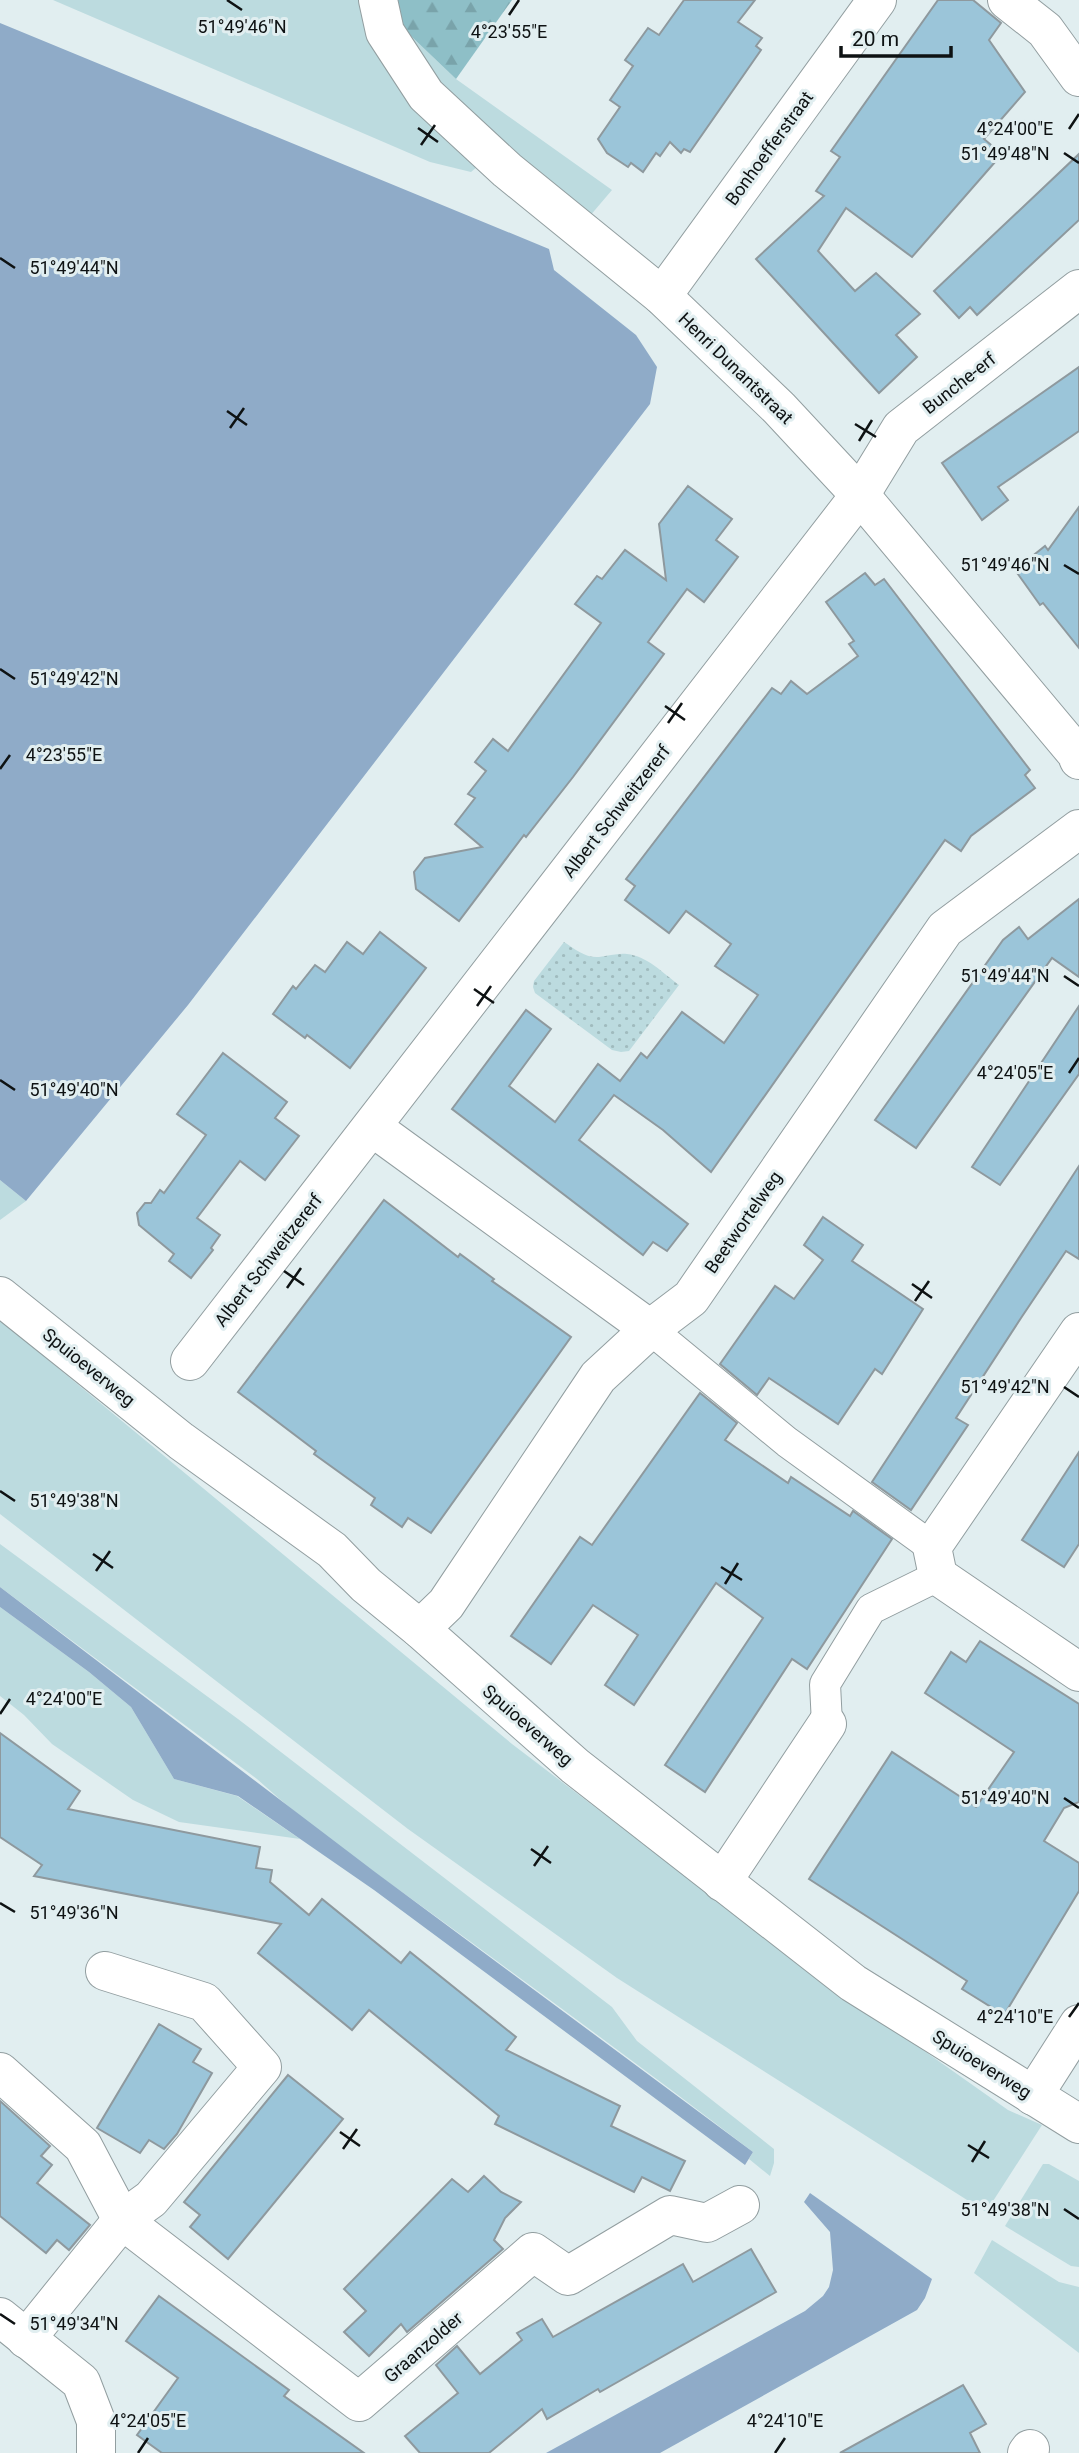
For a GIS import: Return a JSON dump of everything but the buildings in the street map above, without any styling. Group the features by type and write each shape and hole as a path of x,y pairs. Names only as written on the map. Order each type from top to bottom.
{"street":[{"name":"Henri Dunantstraat","path":"378,0 385,32 426,96 507,170 662,296 779,408 860,495 1078,754"},
{"name":"Bonhoefferstraat","path":"662,296 877,0"},
{"path":"1007,0 1045,30 1079,77"},
{"name":"Bunche-erf","path":"860,495 901,428 1079,289"},
{"name":"Albert Schweitzererf","path":"190,1361 860,495"},
{"name":"Beetwortelweg","path":"420,1629 446,1604 598,1377 650,1329 691,1298 945,929 1079,829"},
{"path":"372,1127 650,1329 935,1562 1079,1672"},
{"name":"Spuioeverweg","path":"0,1296 181,1441 332,1550 366,1584 575,1766 853,1983 1079,2124"},
{"path":"722,1882 827,1724 825,1684 871,1609 935,1562 1079,1332"},
{"path":"96,2453 96,2421 80,2382 13,2328 122,2220 151,2199 262,2067 204,2002 104,1971"},
{"path":"1032,2096 1079,2024"},
{"name":"Graanzolder","path":"0,2072 83,2146 122,2220 359,2402 533,2252 568,2276 670,2215 707,2223 740,2204"}],"shaded area":[{"path":"53,0 368,0 477,167 471,172 430,162"},
{"path":"391,17 456,79 612,190 589,217 466,122"},
{"path":"0,23 549,249 554,270 636,335 657,367 650,404 188,1005 26,1201 0,1180"},
{"path":"564,942 589,956 634,955 679,985 629,1051 612,1050 535,993 534,981"},
{"path":"0,1180 26,1201 0,1220"},
{"path":"0,1320 512,1744 804,1966 1008,2110 1042,2125 986,2212 617,1978 408,1829 0,1514"},
{"path":"0,1544 238,1719 612,2007 637,2041 774,2149 770,2176 749,2159 753,2152 347,1852 257,1779 0,1587"},
{"path":"0,1587 375,1872 753,2152 745,2165 374,1890 238,1796 174,1779 131,1707 89,1672 0,1607"},
{"path":"0,1607 89,1672 131,1707 174,1779 237,1796 300,1839 179,1822 133,1800 52,1744 24,1715 0,1696"},
{"path":"1043,2164 1049,2164 1079,2181 1079,2267 1071,2266 1005,2226"},
{"path":"810,2193 932,2279 917,2310 660,2453 546,2453 805,2311 823,2296 829,2287 833,2270 830,2232 804,2202"},
{"path":"992,2240 1059,2282 1079,2287 1079,2353 974,2273"}],"green space":[{"path":"388,0 512,0 456,79 391,17"}]}
